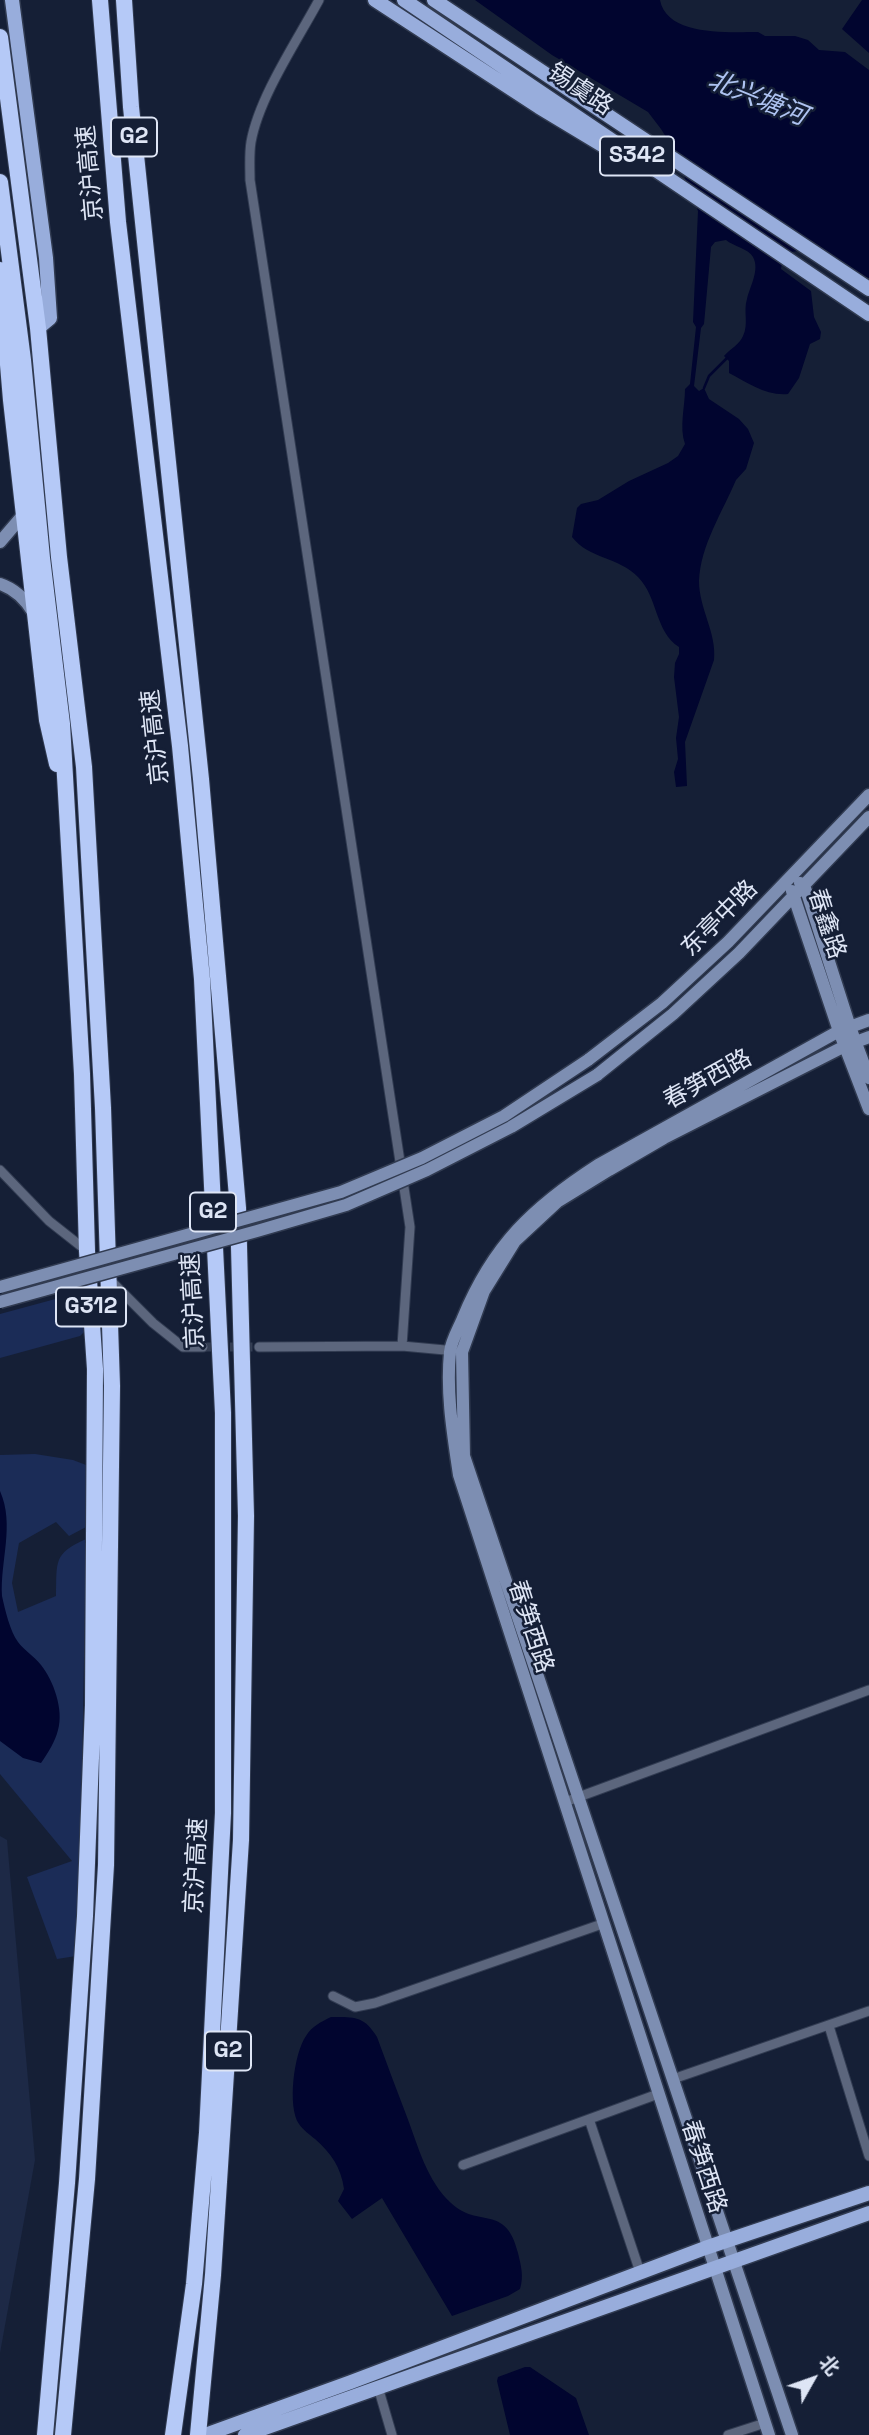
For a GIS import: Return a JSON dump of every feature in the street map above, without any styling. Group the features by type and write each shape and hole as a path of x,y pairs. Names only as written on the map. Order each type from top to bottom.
{"highway":[{"name":"京沪高速","path":"100,0 118,222 180,746 202,979 223,1413 223,1813 207,2133 194,2284 174,2431"},
{"name":"京沪高速","path":"124,0 131,107 201,779 238,1208 246,1516 241,1840 201,2430"},
{"name":"G312","path":"0,37 38,328 59,557 84,767 103,1108 112,1386 106,1865 87,2179 63,2433"},
{"name":"G312","path":"0,182 3,240 23,360 42,558 62,724 95,1368 93,1718 85,1916 67,2183 45,2435"},
{"path":"0,270 11,400 47,720 67,804"},
{"path":"0,354 11,400"}],"main road":[{"path":"375,0 539,107 722,214"},
{"name":"锡虞路","path":"404,0 869,314"},
{"name":"锡虞路","path":"434,0 869,289"},
{"path":"12,1 46,258 50,318 38,328"},
{"path":"0,542 8,536 24,514"},
{"path":"0,584 10,587 26,600 36,617"},
{"name":"东亭中路","path":"0,1287 341,1192 422,1158 504,1116 588,1060 662,1003 729,942 869,795"},
{"name":"东亭中路","path":"0,1302 346,1205 428,1170 511,1128 597,1075 673,1014 739,953 869,817"},
{"name":"春鑫路","path":"791,877 804,886 844,1029"},
{"name":"春鑫路","path":"791,877 793,898 850,1044 869,1109"},
{"name":"春笋西路","path":"767,2429 459,1475 449,1404 456,1350 474,1291 498,1251 530,1215 598,1165 844,1029 869,1020"},
{"name":"春笋西路","path":"792,2435 464,1457 456,1350 484,1291 515,1241 557,1202 664,1138 850,1044 869,1037"},
{"name":"春鑫路","path":"850,1044 869,1077"},
{"path":"201,2430 351,2382 707,2247 869,2193"},
{"path":"245,2435 869,2213"}],"street":[{"path":"319,0 276,78 262,110 251,142 250,180 410,1227 402,1346"},
{"path":"0,1170 49,1221 87,1251 108,1278 153,1323 183,1347 203,1347"},
{"path":"259,1347 402,1346 456,1350"},
{"path":"565,1802 869,1690"},
{"path":"334,1996 355,2007 375,2003 603,1924"},
{"path":"673,2079 869,2011"},
{"path":"829,2026 869,2156"},
{"path":"463,2165 658,2094"},
{"path":"589,2119 640,2272"},
{"path":"378,2387 392,2435"},
{"path":"728,2435 767,2429"}],"shaded area":[{"path":"85,1291 86,1330 80,1336 0,1358 0,1314"},
{"path":"35,1454 73,1460 86,1465 88,1526 69,1536 56,1522 19,1543 12,1583 18,1612 56,1596 57,1567 62,1554 86,1539 76,1956 57,1959 27,1877 72,1861 0,1774 0,1455"},
{"path":"0,1836 7,1840 35,2160 0,2353"}],"water":[{"name":"北兴塘河","path":"475,0 660,0 665,12 674,21 687,26 717,32 795,36 808,40 819,50 845,52 869,70 869,278 858,276 842,281 798,251 791,252 782,262 781,269 811,291 814,317 821,332 820,339 810,344 799,378 788,394 765,391 729,373 729,361 724,356 740,342 745,331 746,304 755,273 755,262 748,252 726,240 715,242 711,247 704,324 701,328 694,386 699,391 704,388 709,399 739,419 748,429 754,443 746,469 736,480 713,529 700,568 700,591 713,640 714,660 685,742 687,786 676,787 674,772 678,759 676,738 679,717 674,677 679,647 665,633 645,585 638,577 622,565 587,550 572,537 577,508 581,504 598,500 629,481 668,463 678,456 685,444 682,424 685,389 690,384 696,327 693,322 698,211 673,148 648,112 552,55"},
{"path":"862,0 869,0 869,53 842,29"},
{"path":"0,1491 7,1530 2,1583 6,1614 18,1642 45,1671 53,1687 60,1713 57,1734 41,1763 23,1758 0,1741"},
{"path":"331,2017 363,2021 377,2037 429,2174 443,2194 461,2211 499,2222 506,2228 518,2253 522,2275 520,2289 452,2316 382,2198 352,2219 338,2201 344,2189 338,2167 326,2150 299,2124 293,2105 295,2067 302,2044 311,2030"},
{"path":"530,2367 576,2398 589,2435 510,2435 497,2381 498,2377"}],"waterway":[{"path":"704,388 709,376 727,358"}],"tunnel":[{"path":"203,1347 259,1347"}]}
